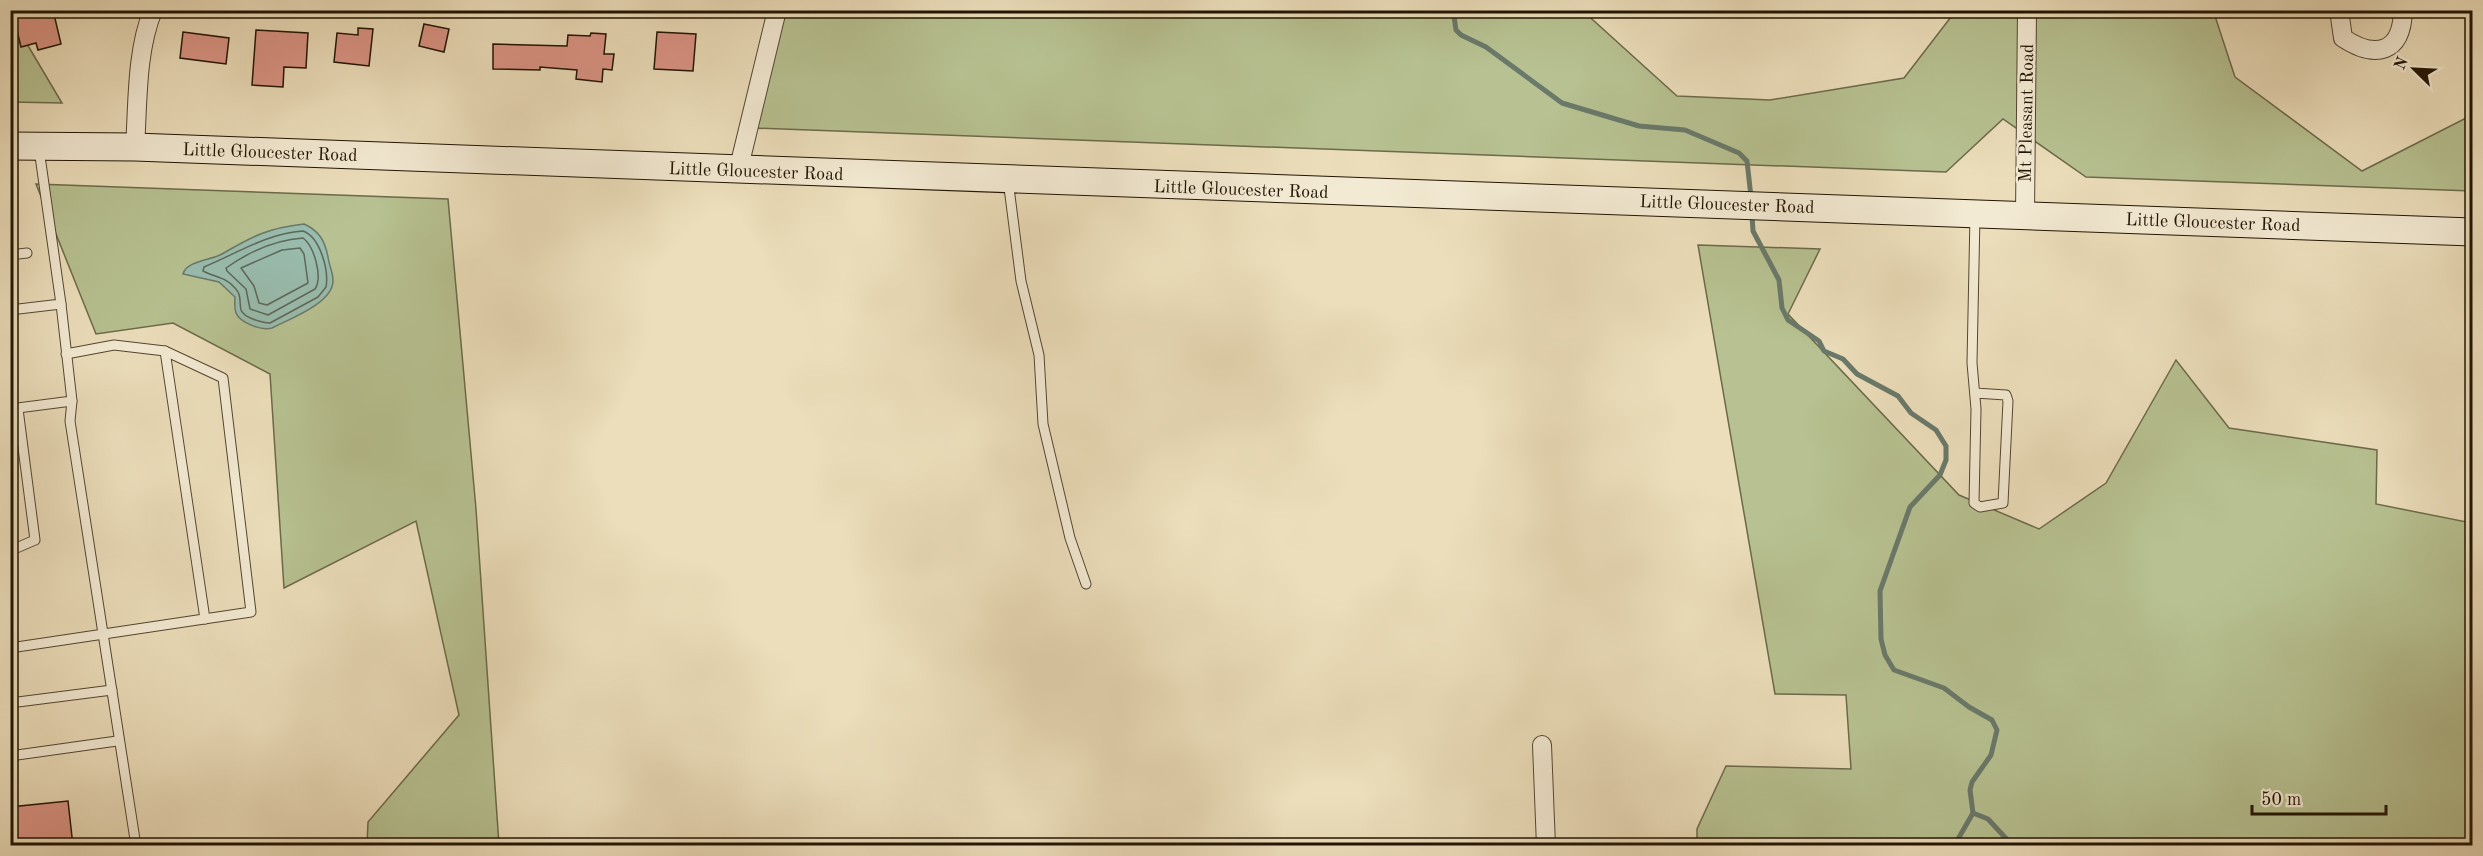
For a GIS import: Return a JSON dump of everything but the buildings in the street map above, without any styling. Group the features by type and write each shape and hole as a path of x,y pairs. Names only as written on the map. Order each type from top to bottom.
{"street":[{"path":"135,147 139,76 147,26 153,10"},
{"path":"738,171 777,10"},
{"name":"Mt Pleasant Road","path":"2025,215 2027,10"},
{"path":"2339,10 2343,38 2360,49 2383,51 2393,44 2403,23 2403,10"},
{"name":"Little Gloucester Road","path":"10,146 135,147 738,171 2472,232"},
{"path":"1542,746 1546,846"}],"lane":[{"path":"39,147 61,304 72,402 70,421 105,635 117,741 136,846"},
{"path":"1008,180 1021,281 1039,355 1043,424 1070,538 1086,584"},
{"path":"1975,213 1972,363 1975,393 1974,503 1980,507 2003,503 2008,401 2006,395 1975,393"},
{"path":"10,255 27,253"},
{"path":"10,310 61,304"},
{"path":"10,648 250,612 223,378 165,351 114,345 66,354"},
{"path":"165,351 205,619"},
{"path":"10,554 14,549 35,540 14,409 72,402"},
{"path":"10,703 112,690"},
{"path":"10,756 117,741"}],"green space":[{"path":"2004,10 2213,10 2235,77 2362,171 2472,115 2472,191 2086,177 2003,119 1946,172 752,128 773,11 1583,11 1677,96 1770,100 1904,78 1954,13 1996,14"},
{"path":"11,17 62,103 11,102"},
{"path":"36,184 448,199 476,509 499,845 367,845 368,822 459,715 416,521 284,588 270,374 173,323 96,334"},
{"path":"1698,245 1820,249 1788,314 1959,495 2039,529 2106,483 2176,360 2229,428 2377,450 2376,504 2472,523 2472,845 1697,846 1697,829 1726,766 1851,769 1846,695 1775,694"}],"water":[{"path":"304,224 314,230 323,242 333,280 331,288 319,303 272,328 257,327 238,317 235,311 235,297 219,282 183,274 189,266 218,256 261,234"}],"waterway":[{"path":"1453,10 1456,30 1461,35 1486,47 1562,103 1639,126 1685,130 1739,153 1747,161 1751,197"},
{"path":"1752,215 1753,231 1779,280 1782,308 1788,320 1819,341 1824,351 1843,359 1857,374 1898,396 1911,413 1936,430 1946,446 1946,460 1940,475 1910,507 1880,591 1881,639 1885,655 1894,670 1944,688 1969,707 1992,720 1997,730 1991,755 1972,782 1970,790 1973,813 1954,846"},
{"path":"1973,813 1988,819 2013,846"}]}
